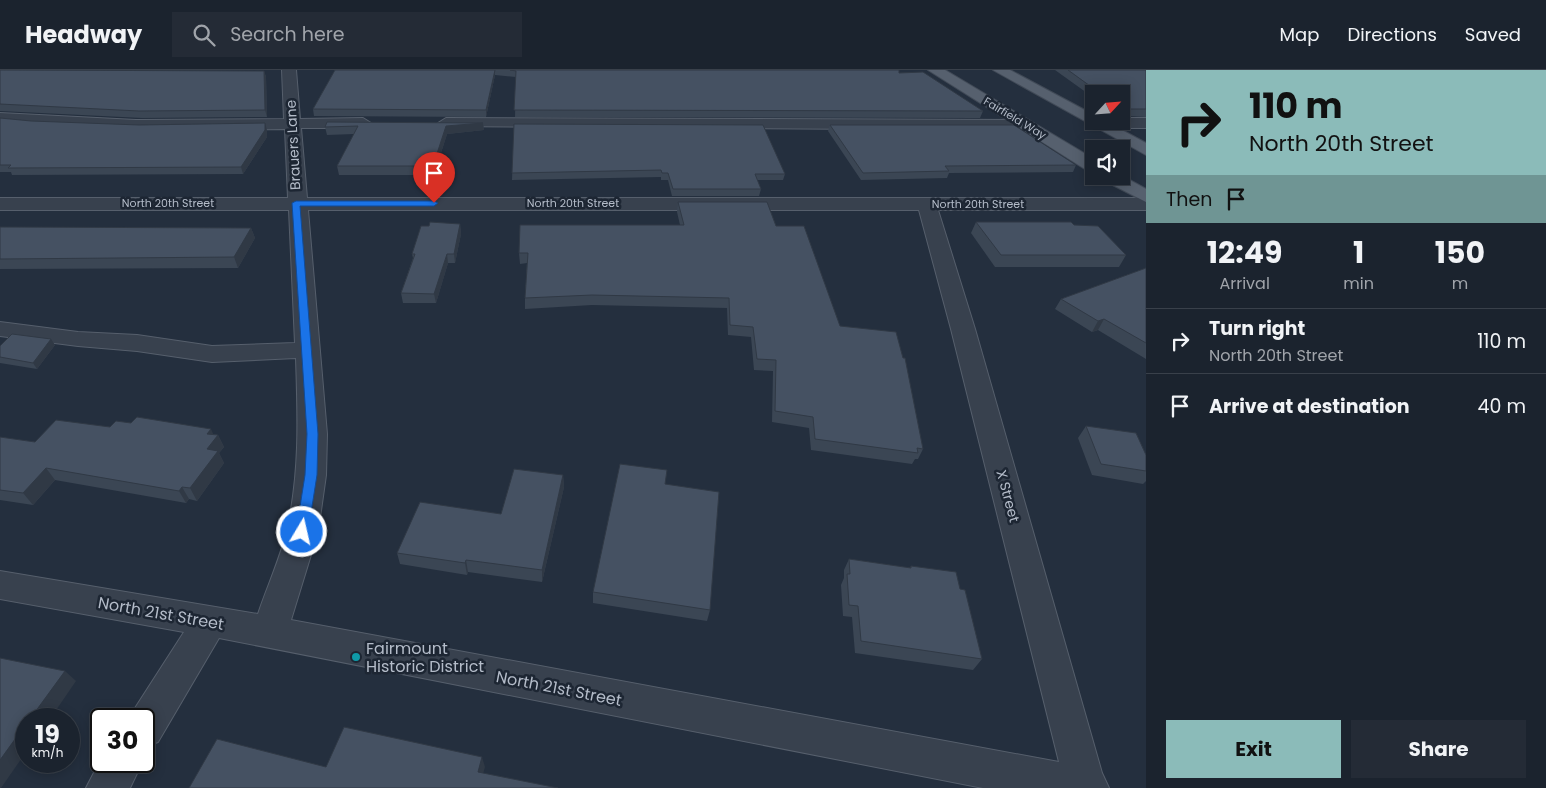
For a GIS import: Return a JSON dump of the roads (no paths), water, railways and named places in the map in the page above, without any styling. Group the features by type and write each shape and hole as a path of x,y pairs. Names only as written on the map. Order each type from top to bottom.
{"main road":[{"name":"Fairfield Way","path":"936,70 1085,162"},
{"path":"1000,70 1085,117"},
{"path":"1109,130 1146,150"},
{"path":"1126,185 1146,196"}],"street":[{"name":"Brauers Lane","path":"269,633 302,532 311,475 313,434 296,203 289,70"},
{"path":"0,118 71,123 217,125 380,123"},
{"path":"429,123 1025,125"},
{"path":"1130,123 1146,123"},
{"name":"North 20th Street","path":"0,204 1146,204"},
{"name":"X Street","path":"927,204 963,329 1087,788"},
{"path":"0,328 212,354 306,350"},
{"name":"North 21st Street","path":"0,585 210,621 1087,788"},
{"path":"155,710 210,621"},
{"path":"107,788 116,773"}],"place":[{"name":"Fairmount Historic District","path":"356,657"}]}
